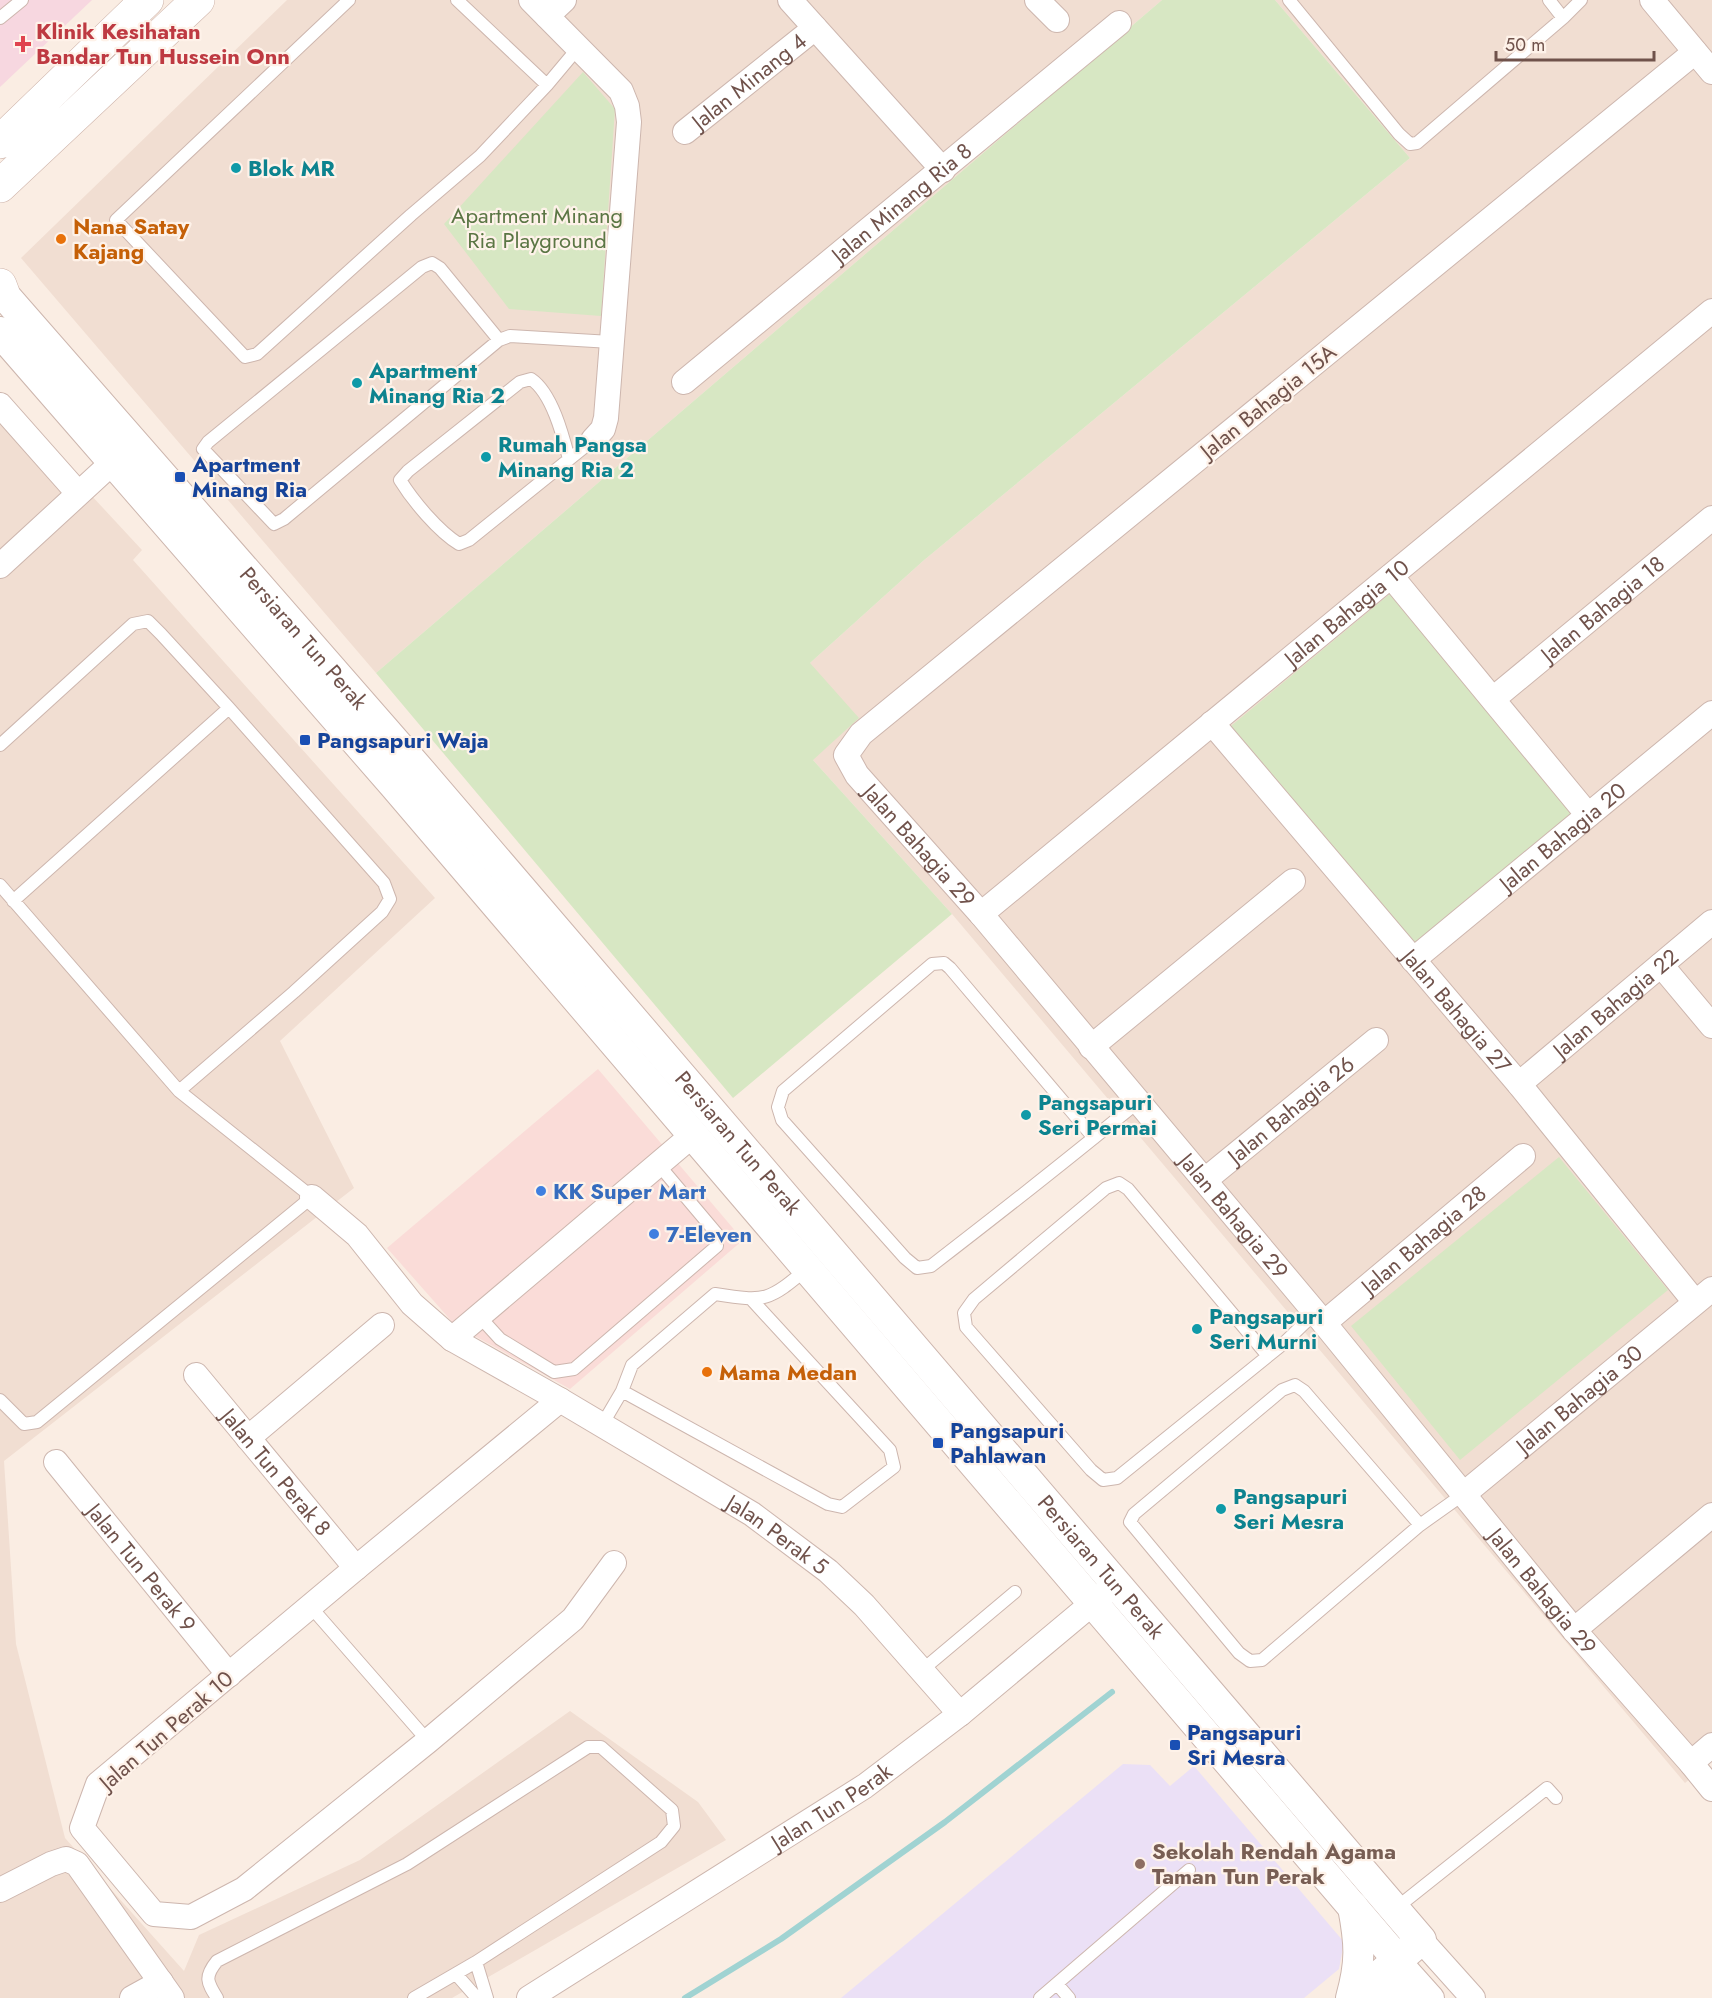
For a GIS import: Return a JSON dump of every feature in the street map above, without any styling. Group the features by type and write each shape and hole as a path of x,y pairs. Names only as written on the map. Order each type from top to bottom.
{"main road":[{"path":"0,142 147,0"},
{"path":"0,186 198,0"},
{"path":"0,201 26,162"}],"street":[{"path":"790,0 943,170"},
{"path":"1037,0 1057,20"},
{"path":"1652,0 1712,72"},
{"path":"547,6 579,48 621,91 627,106 629,122 606,418 603,429 593,440"},
{"name":"Jalan Minang Ria 8","path":"684,382 1119,23"},
{"name":"Jalan Minang 4","path":"685,132 815,28"},
{"name":"Jalan Bahagia 15A","path":"846,755 861,734 1695,52"},
{"name":"Persiaran Tun Perak","path":"1,289 123,452 394,785 808,1268 1473,1998"},
{"name":"Jalan Bahagia 10","path":"981,914 1712,311"},
{"name":"Persiaran Tun Perak","path":"0,332 123,452 416,766 1104,1594 1353,1907 1432,1998"},
{"path":"0,405 78,493"},
{"path":"0,566 123,452"},
{"name":"Jalan Bahagia 18","path":"1493,699 1712,518"},
{"path":"1391,576 1588,815"},
{"name":"Jalan Bahagia 20","path":"1413,960 1712,713"},
{"name":"Jalan Bahagia 27","path":"1212,723 1413,960 1704,1296"},
{"name":"Jalan Bahagia 29","path":"846,755 857,775 981,914 1091,1047 1139,1101 1465,1493 1574,1630 1712,1789"},
{"path":"1091,1047 1293,881"},
{"name":"Jalan Bahagia 22","path":"1520,1084 1712,922"},
{"path":"1661,965 1712,1026"},
{"name":"Jalan Bahagia 26","path":"1205,1180 1376,1040"},
{"path":"452,1339 694,1134"},
{"name":"Jalan Bahagia 28","path":"1320,1318 1523,1156"},
{"name":"Jalan Perak 5","path":"312,1197 357,1235 412,1304 452,1339 752,1514 828,1571 864,1605 960,1714"},
{"name":"Jalan Bahagia 30","path":"1465,1493 1704,1296"},
{"path":"248,1438 382,1326"},
{"name":"Jalan Tun Perak 8","path":"196,1375 356,1568"},
{"name":"Jalan Tun Perak 10","path":"560,1400 98,1784 82,1828 154,1914 190,1917 244,1889 428,1741 573,1619 614,1563"},
{"name":"Jalan Tun Perak 9","path":"56,1462 229,1675"},
{"path":"1574,1630 1712,1515"},
{"name":"Jalan Tun Perak","path":"529,1998 865,1786 960,1714 1104,1594"},
{"path":"1691,1763 1712,1746"},
{"path":"0,1890 59,1861 66,1859 77,1864 166,1990 132,1998"},
{"path":"1352,1998 1360,1956 1353,1907"},
{"path":"1352,1998 1421,1940"},
{"path":"1358,1998 1393,1990 1410,1992 1424,1998"}],"lane":[{"path":"0,18 22,0"},
{"path":"349,0 127,207 116,220 245,357 257,354 480,156 579,48"},
{"path":"457,0 547,85"},
{"path":"1289,0 1399,134 1410,144 1417,143 1581,0"},
{"path":"1549,0 1563,18"},
{"path":"499,340 440,268 432,263 413,275 203,448 274,524 284,519 499,340 510,336 611,342"},
{"path":"569,459 561,428 541,388 531,379 520,382 400,480 406,490 449,537 459,544 469,540 593,440"},
{"path":"0,745 133,624 148,621 229,708 384,883 390,899 382,912 294,992 178,1091"},
{"path":"13,901 229,708"},
{"path":"0,885 178,1091 312,1197 37,1422 24,1424 0,1400"},
{"path":"1094,1138 944,963 932,964 783,1091 778,1107 782,1120 905,1258 917,1268 932,1266 1094,1138 1139,1101"},
{"path":"479,1316 500,1339 554,1372 574,1369 717,1246 717,1234 658,1164"},
{"path":"1267,1355 1128,1189 1119,1183 1107,1188 974,1299 964,1313 966,1327 1090,1470 1102,1480 1117,1478 1267,1355 1320,1318"},
{"path":"602,1425 622,1391 632,1365 715,1294 752,1300 776,1294 808,1268"},
{"path":"622,1391 828,1504 842,1507 894,1467 890,1449 752,1300"},
{"path":"1420,1525 1304,1391 1295,1385 1282,1390 1134,1514 1130,1522 1239,1653 1250,1661 1262,1660 1420,1525 1465,1493"},
{"path":"921,1671 1015,1592"},
{"path":"310,1606 428,1741"},
{"path":"217,1998 208,1984 208,1971 217,1961 407,1864 588,1747 601,1748 672,1810 674,1826 661,1842 476,1962 414,1998"},
{"path":"1394,1910 1548,1788 1556,1798"},
{"path":"1040,1998 1189,1870"},
{"path":"476,1962 488,1998"},
{"path":"456,1974 477,1998"},
{"path":"1057,1984 1069,1998"}],"shaded area":[{"name":"Klinik Kesihatan Bandar Tun Hussein Onn","path":"0,0 92,0 0,87"},
{"path":"287,0 1162,0 376,673 21,258"},
{"path":"1275,0 1712,0 1712,1761 1685,1783 952,914 813,760 810,663 923,561 1410,158"},
{"path":"0,397 142,550 133,560 435,898 280,1041 354,1188 4,1461 16,1644 65,1838 184,1971 199,1935 360,1860 570,1711 698,1802 726,1840 452,1998 0,1998"},
{"path":"598,1069 743,1240 570,1389 455,1325 387,1248"},
{"name":"Sekolah Rendah Agama Taman Tun Perak","path":"1123,1764 1150,1765 1170,1786 1194,1766 1344,1942 1339,1969 1304,1998 841,1998"}],"green space":[{"path":"1162,0 1275,0 1410,158 923,561 810,663 859,718 813,760 952,914 733,1098 376,673"},
{"name":"Apartment Minang Ria Playground","path":"583,72 615,109 601,316 509,309 444,224"},
{"path":"1392,592 1581,819 1420,949 1231,726"},
{"path":"1559,1157 1668,1290 1460,1460 1351,1326"}],"waterway":[{"path":"685,1998 781,1939 945,1822 1112,1692"}],"place":[{"name":"Klinik Kesihatan Bandar Tun Hussein Onn","path":"23,44"},
{"name":"Blok MR","path":"236,168"},
{"name":"Nana Satay Kajang","path":"61,239"},
{"name":"Apartment Minang Ria 2","path":"357,383"},
{"name":"Rumah Pangsa Minang Ria 2","path":"486,457"},
{"name":"Apartment Minang Ria","path":"180,477"},
{"name":"Pangsapuri Waja","path":"305,740"},
{"name":"Pangsapuri Seri Permai","path":"1026,1115"},
{"name":"KK Super Mart","path":"541,1191"},
{"name":"7-Eleven","path":"654,1234"},
{"name":"Pangsapuri Seri Murni","path":"1197,1329"},
{"name":"Mama Medan","path":"707,1372"},
{"name":"Pangsapuri Pahlawan","path":"938,1443"},
{"name":"Pangsapuri Seri Mesra","path":"1221,1509"},
{"name":"Pangsapuri Sri Mesra","path":"1175,1745"},
{"name":"Sekolah Rendah Agama Taman Tun Perak","path":"1140,1864"}]}
